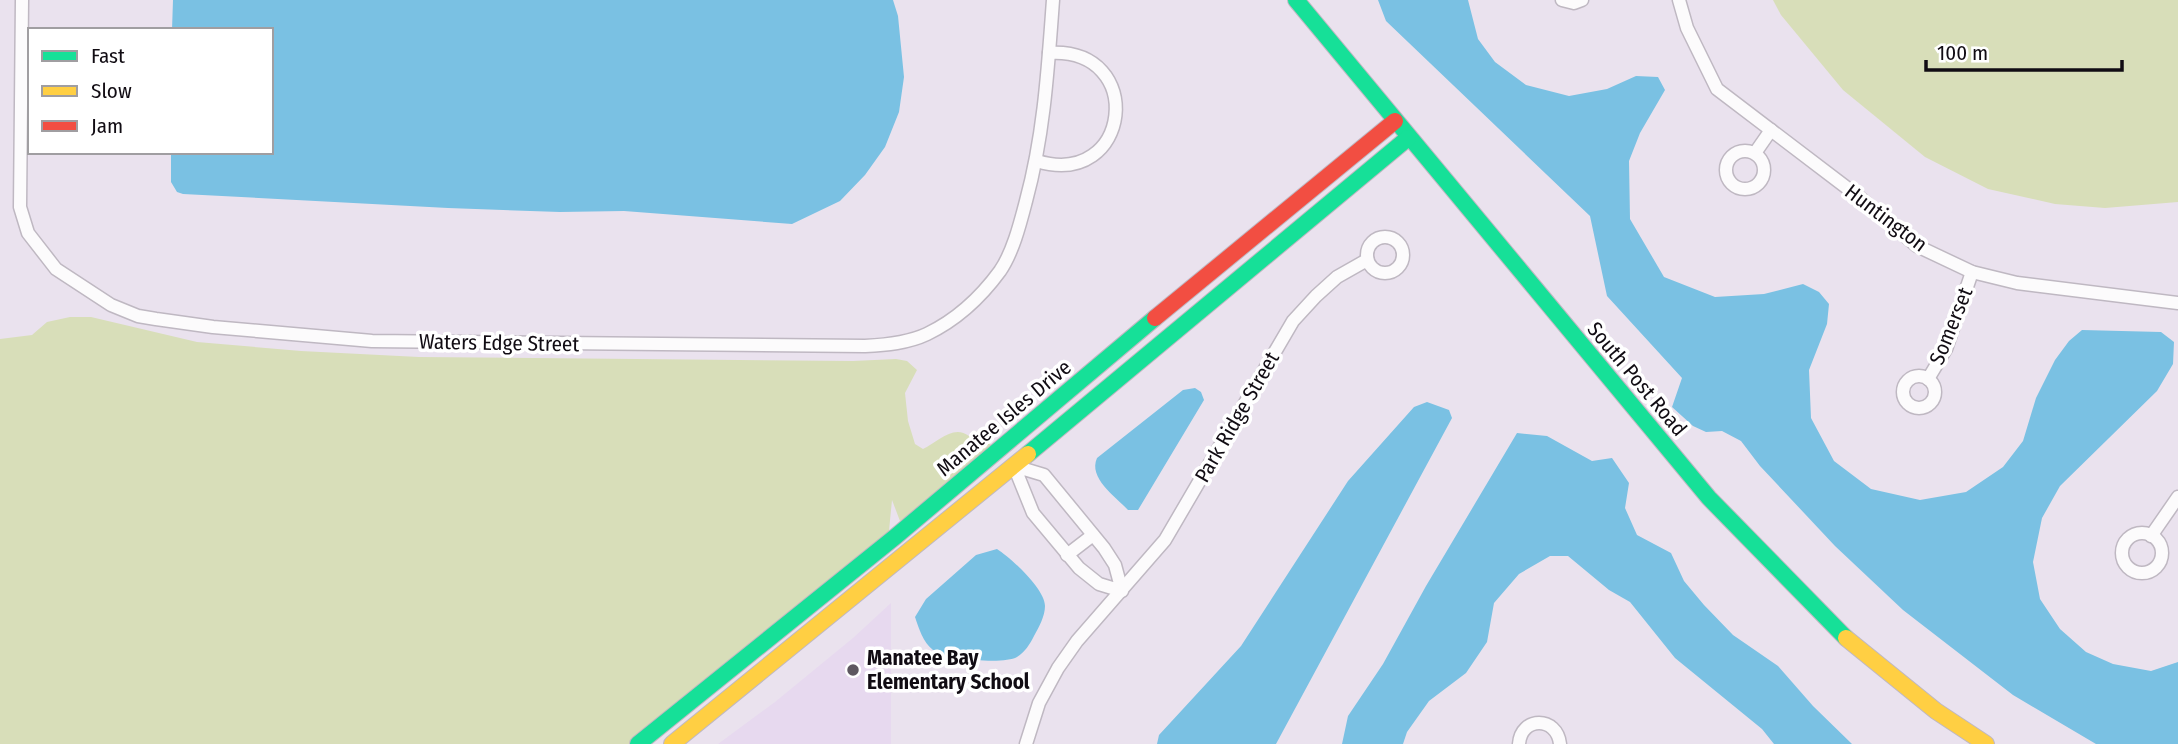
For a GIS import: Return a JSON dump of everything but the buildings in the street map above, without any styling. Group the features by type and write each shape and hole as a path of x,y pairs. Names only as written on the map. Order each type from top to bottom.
{"street":[{"name":"Waters Edge Street","path":"22,0 20,207 28,233 56,269 78,286 111,305 138,316 213,327 372,341 865,346 895,344 927,334 966,309 1001,270 1019,228 1037,161 1046,100 1052,0"},
{"name":"South Post Road","path":"1296,0 1709,498 1837,630 1936,711 1986,744"},
{"path":"1562,0 1574,3 1582,0"},
{"name":"Huntington","path":"1679,0 1687,28 1717,89 1859,197 1917,246 1972,272 2017,283 2178,303"},
{"path":"1037,161 1063,166 1088,159 1108,141 1116,116 1113,90 1099,68 1076,55 1049,53"},
{"name":"Manatee Isles Drive","path":"638,744 895,537 1227,257 1395,121"},
{"path":"1755,153 1771,130"},
{"name":"Manatee Isles Drive","path":"672,744 1014,466 1408,138"},
{"name":"Park Ridge Street","path":"1026,744 1039,703 1058,668 1077,641 1165,540 1293,321 1337,277 1367,260"},
{"name":"Somerset","path":"1928,379 1946,349 1972,272"},
{"path":"997,451 1014,466 1044,475 1115,565 1122,591"},
{"path":"1014,466 1033,513 1067,555 1099,584 1122,591"},
{"path":"2151,536 2178,497"},
{"path":"1067,555 1093,535"},
{"path":"749,656 763,672"},
{"path":"1519,744 1525,729 1530,725 1542,723 1554,728 1560,744"}],"shaded area":[{"name":"Manatee Bay Elementary School","path":"891,603 891,744 718,744 775,702"}],"green space":[{"path":"1773,0 2178,0 2178,202 2105,208 2055,204 1988,189 1925,157 1843,90 1781,15"},
{"path":"70,317 91,317 197,342 419,357 853,361 896,359 907,361 917,370 905,393 908,421 915,444 923,449 951,433 969,436 977,431 997,451 973,471 900,521 892,500 888,541 638,744 0,744 0,339 32,335 47,322"}],"water":[{"path":"173,0 893,0 898,16 904,77 899,112 885,147 865,175 840,201 792,224 624,211 448,208 183,194 177,192 171,182 171,154 273,154 273,28 172,28"},
{"path":"1378,0 1468,0 1478,39 1495,62 1526,85 1569,96 1607,89 1636,76 1658,77 1665,90 1640,133 1629,161 1630,219 1664,277 1715,297 1764,294 1803,284 1819,292 1829,304 1827,324 1809,370 1811,418 1834,461 1871,489 1920,500 1966,492 2003,467 2023,441 2036,398 2055,360 2069,341 2082,330 2161,332 2174,342 2173,364 2157,391 2060,486 2042,518 2033,562 2040,599 2060,629 2086,652 2113,664 2151,671 2178,662 2178,744 2096,744 2013,695 1903,610 1835,546 1760,466 1741,441 1722,431 1706,432 1693,426 1672,407 1682,378 1607,296 1590,216 1386,21"},
{"path":"1195,388 1201,392 1204,400 1138,510 1128,510 1099,480 1095,465 1097,458 1183,390"},
{"path":"1427,402 1449,410 1452,418 1276,744 1157,744 1159,735 1241,646 1348,481 1414,407"},
{"path":"1517,433 1547,436 1592,461 1612,458 1629,483 1625,508 1637,535 1671,553 1684,581 1704,605 1733,635 1778,666 1813,706 1852,744 1774,744 1762,729 1675,658 1630,602 1609,590 1568,556 1550,556 1519,574 1494,603 1487,642 1466,673 1429,701 1407,732 1403,744 1342,744 1348,716 1383,664"},
{"path":"997,549 1026,574 1044,599 1043,618 1029,645 1017,657 1000,661 962,658 933,650 924,639 915,617 926,599 976,555"}],"traffic: fast":[{"path":"1296,0 1709,498 1846,638"},
{"path":"1028,454 1408,138"},
{"path":"638,744 895,537 1155,318"}],"traffic: slow":[{"path":"672,744 1028,454"},
{"path":"1846,638 1936,711 1986,744"}],"traffic: jam":[{"path":"1155,318 1395,121"}],"place":[{"name":"Manatee Bay Elementary School","path":"853,670"}]}
